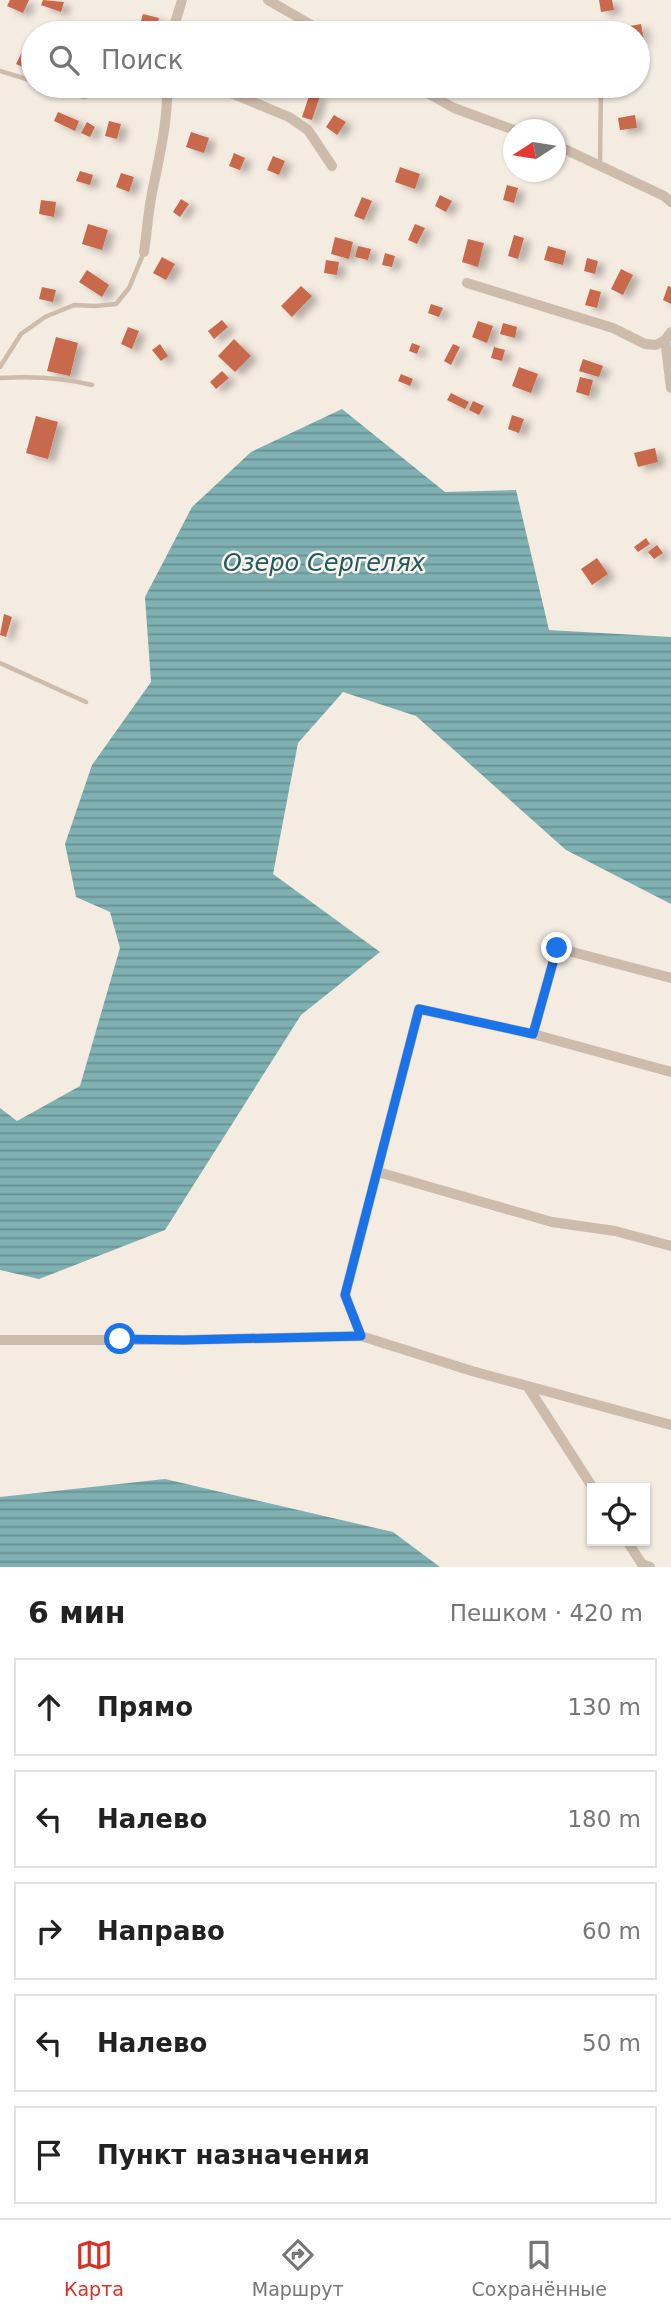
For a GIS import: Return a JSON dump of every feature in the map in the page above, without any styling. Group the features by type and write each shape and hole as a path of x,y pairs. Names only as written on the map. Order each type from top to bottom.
{"street":[{"path":"176,21 182,0"},
{"path":"268,0 304,21"},
{"path":"144,252 151,195 161,156 167,98"},
{"path":"243,98 289,117 308,130 332,166"},
{"path":"436,98 454,108 503,126"},
{"path":"566,150 664,196 671,202"},
{"path":"467,283 613,328 645,344 656,345 668,336"},
{"path":"668,336 671,388"},
{"path":"533,1034 557,948 671,978"},
{"path":"361,1336 345,1295 419,1009 533,1034 671,1072"},
{"path":"378,1172 552,1222 615,1231 671,1246"},
{"path":"0,1340 361,1336 472,1371 671,1425"},
{"path":"528,1387 590,1483"},
{"path":"630,1546 642,1564 650,1567"}],"lane":[{"path":"0,71 21,77"},
{"path":"600,166 601,98"},
{"path":"0,367 21,334 45,317 74,305 116,304 129,288 144,252"},
{"path":"0,378 31,376 68,379 92,385"},
{"path":"0,663 86,702"}],"water":[{"name":"Озеро Сергелях","path":"342,409 445,492 516,490 549,630 671,637 671,904 566,850 416,716 343,692 298,743 273,874 380,952 301,1015 165,1230 39,1279 0,1270 0,1108 17,1121 80,1086 120,948 110,912 76,897 65,844 92,765 151,682 145,597 192,507 251,452"},
{"path":"165,1479 393,1532 440,1567 0,1567 0,1497"}],"building":[{"path":"10,0 29,0 23,13 7,6"},
{"path":"43,0 64,2 61,12 41,5"},
{"path":"599,0 612,0 614,10 601,12"},
{"path":"143,14 159,18 158,21 141,21"},
{"path":"21,54 21,66 16,64"},
{"path":"308,98 319,98 312,120 302,117"},
{"path":"58,112 79,121 75,131 54,121"},
{"path":"334,115 346,122 337,135 326,127"},
{"path":"635,115 637,128 620,130 618,118"},
{"path":"109,121 121,124 117,139 105,136"},
{"path":"87,122 95,127 90,137 81,133"},
{"path":"191,132 209,138 204,153 186,147"},
{"path":"234,153 245,158 240,170 229,166"},
{"path":"273,156 285,161 279,175 267,170"},
{"path":"400,167 420,174 415,189 395,182"},
{"path":"80,171 93,175 90,185 76,181"},
{"path":"121,173 134,177 129,192 116,187"},
{"path":"507,185 518,188 514,203 503,200"},
{"path":"440,195 452,201 446,212 435,206"},
{"path":"362,197 372,201 364,220 354,216"},
{"path":"181,199 189,204 180,217 173,212"},
{"path":"41,200 56,202 54,217 39,214"},
{"path":"88,224 108,230 102,250 82,244"},
{"path":"415,224 425,228 417,244 408,240"},
{"path":"514,235 524,238 518,259 508,256"},
{"path":"335,237 353,242 349,259 331,254"},
{"path":"468,239 484,243 478,267 462,262"},
{"path":"358,246 371,249 368,260 355,257"},
{"path":"548,246 566,251 563,265 544,260"},
{"path":"385,253 395,256 392,267 382,265"},
{"path":"162,257 175,264 166,280 153,273"},
{"path":"587,258 598,261 595,274 584,271"},
{"path":"326,260 339,262 337,275 324,273"},
{"path":"621,269 633,275 623,295 611,289"},
{"path":"87,270 109,285 102,297 79,282"},
{"path":"301,286 312,296 292,317 281,306"},
{"path":"668,286 671,287 671,304 663,300"},
{"path":"42,287 56,290 53,302 39,299"},
{"path":"590,289 601,292 597,308 585,305"},
{"path":"431,304 443,308 439,317 428,313"},
{"path":"222,320 228,327 214,339 208,331"},
{"path":"478,321 493,326 487,343 472,337"},
{"path":"503,323 517,327 515,338 500,334"},
{"path":"128,327 139,331 132,349 121,344"},
{"path":"56,337 78,343 70,376 47,371"},
{"path":"234,339 251,356 235,372 218,356"},
{"path":"412,343 420,346 417,354 409,351"},
{"path":"160,344 168,356 161,361 152,350"},
{"path":"453,344 460,347 451,365 444,361"},
{"path":"494,347 505,350 502,361 491,358"},
{"path":"583,359 603,366 599,377 579,371"},
{"path":"519,367 538,374 531,393 512,386"},
{"path":"222,371 229,378 216,389 210,382"},
{"path":"401,374 413,379 410,386 398,381"},
{"path":"580,377 593,380 589,396 576,392"},
{"path":"451,393 469,402 465,409 447,400"},
{"path":"473,401 484,406 479,415 469,410"},
{"path":"512,415 524,419 519,433 508,429"},
{"path":"36,416 58,422 48,459 26,453"},
{"path":"655,448 658,462 638,467 634,453"},
{"path":"646,538 650,544 638,552 634,547"},
{"path":"657,545 663,553 654,559 648,552"},
{"path":"597,558 608,574 592,585 581,569"},
{"path":"4,614 12,617 6,637 0,635"}],"route":[{"path":"120,1339 361,1336 345,1295 419,1009 533,1034 557,948"}]}
